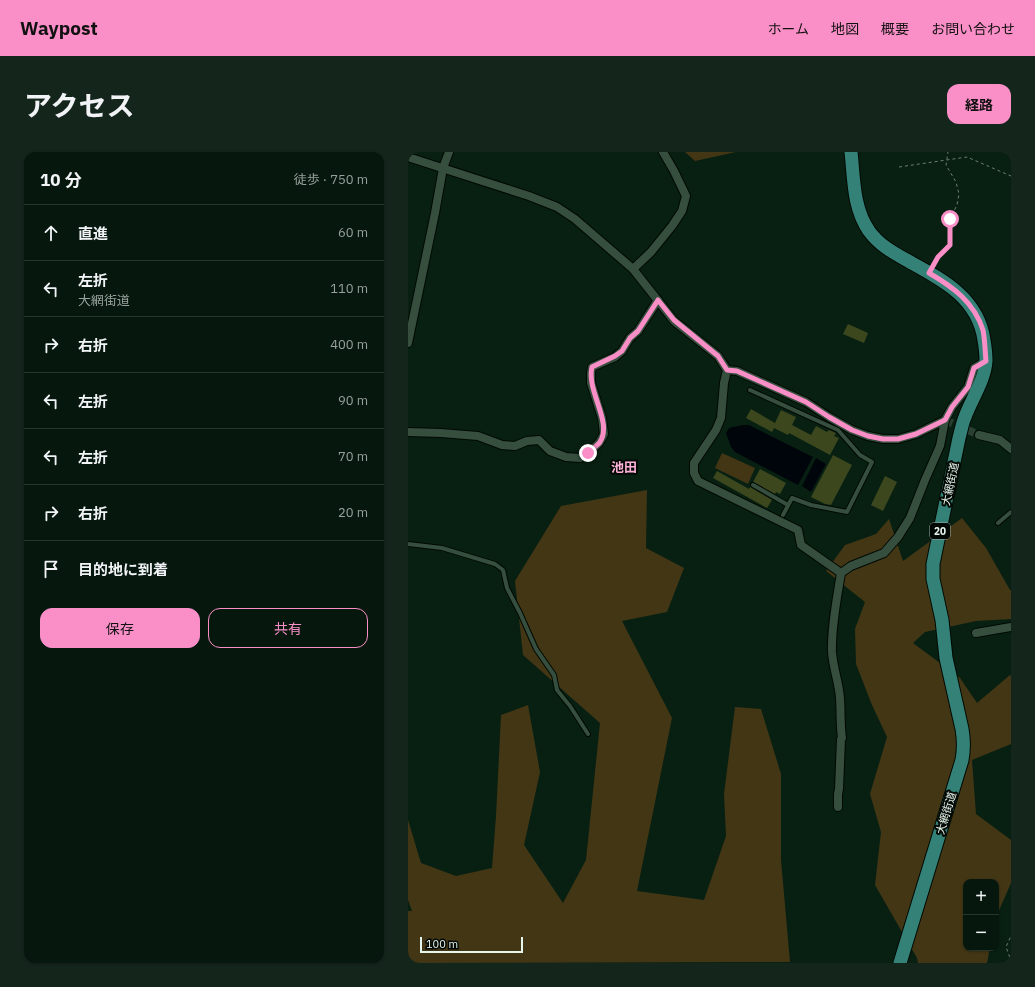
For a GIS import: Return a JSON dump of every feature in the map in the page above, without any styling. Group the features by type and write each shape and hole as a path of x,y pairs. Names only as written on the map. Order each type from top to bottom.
{"main road":[{"name":"大網街道","path":"851,152 855,196 859,213 867,227 876,240 885,248 950,285 969,304 977,316 983,331 986,361 983,375 965,418 959,438 933,564 933,579 942,620 946,658 964,738 964,750 900,963"}],"street":[{"path":"408,343 443,168 448,152"},
{"path":"633,269 651,252 672,226 682,211 686,196 663,152"},
{"path":"408,157 529,196 557,207 575,219 633,269 674,320 718,356 727,370 724,383 721,418 716,430 694,463 694,473 698,481 798,530 801,545 841,573"},
{"path":"408,432 478,436 502,445 515,446 527,440 539,440 550,451 566,457 580,458 600,442 604,434 602,418 591,383 592,367 622,351 630,338 638,331 658,300"},
{"path":"838,807 842,738 841,712 840,696 832,652 833,632 841,573 851,566 884,553 898,537 910,518 940,446 945,420 952,407 968,387 974,368 986,361"},
{"path":"727,370 737,371 806,402 827,421 868,436 883,439 898,439 916,434 945,420"},
{"path":"979,435 1000,440 1011,449"},
{"path":"976,633 1011,627"}],"lane":[{"path":"750,390 827,421 838,430 860,455 872,462 847,512 811,505 792,498 783,515"},
{"path":"753,485 788,506"},
{"path":"998,523 1011,512"},
{"path":"408,544 442,548 495,564 503,570 507,588 536,649 554,675 557,690 570,706 588,734"}],"path":[{"path":"929,273 938,257 950,245 950,219 957,204 959,194 956,182 946,165 948,152"},
{"path":"898,167 967,157 1011,176"},
{"path":"1011,936 1006,947 1011,963"}],"shaded area":[{"path":"685,152 736,152 695,161"},
{"path":"749,425 813,457 798,485 735,452 731,447 726,433 729,428"},
{"path":"722,453 755,468 748,484 715,468"},
{"path":"816,458 826,464 811,492 802,486"},
{"path":"647,490 646,548 684,568 667,612 622,621 672,718 637,891 704,900 726,836 724,794 735,707 761,709 781,774 781,860 790,962 408,963 408,911 412,911 408,900 408,820 421,863 456,876 492,868 501,715 528,705 540,772 524,845 563,903 586,860 600,723 523,655 515,581 561,506"},
{"path":"962,518 986,548 1011,590 1011,619 976,621 925,632 913,643 960,678 977,703 1010,675 1011,676 1011,744 972,760 976,814 1011,840 1011,883 999,910 999,879 963,879 963,951 989,951 987,963 918,963 917,958 875,885 881,832 870,794 887,737 872,705 856,664 855,629 865,602 826,571 845,545 876,534 889,519 903,561"}],"building":[{"path":"848,324 868,333 864,343 843,334"},
{"path":"751,409 775,423 781,410 796,417 792,425 811,435 816,426 827,432 829,430 836,433 834,436 839,438 830,455 789,433 788,435 774,428 772,432 746,418"},
{"path":"833,455 852,465 831,505 825,504 811,497"},
{"path":"760,469 786,483 780,494 776,492 775,494 753,482"},
{"path":"717,471 749,489 750,487 772,500 767,508 713,478"},
{"path":"885,476 897,482 883,511 871,505"}],"tunnel":[{"path":"945,420 979,435"}],"district":[{"name":"池田","path":"624,467"}],"route":[{"path":"588,453 600,442 604,434 602,418 591,383 592,367 622,351 630,338 638,331 658,300 674,320 718,356 727,370 737,371 806,402 852,430 868,436 883,439 898,439 926,430 945,420 952,407 968,387 974,368 986,361 983,331 977,316 969,304 950,285 929,273 938,257 950,245 950,219"}]}
